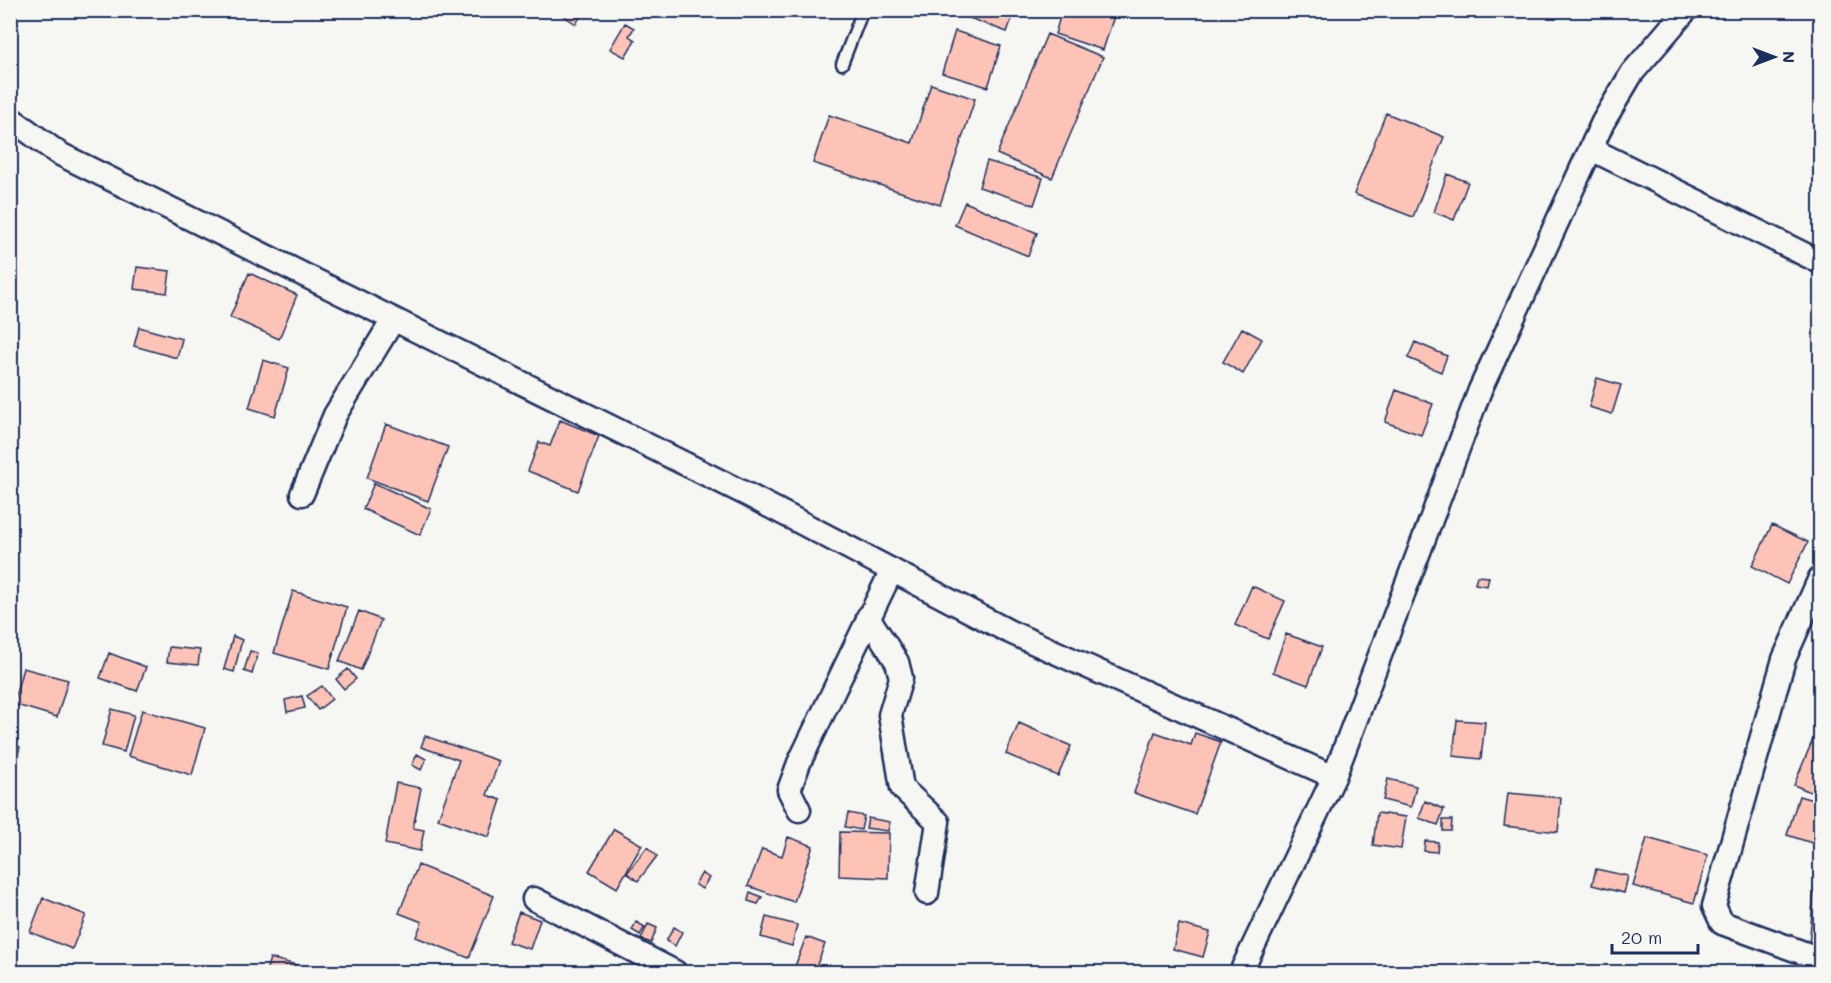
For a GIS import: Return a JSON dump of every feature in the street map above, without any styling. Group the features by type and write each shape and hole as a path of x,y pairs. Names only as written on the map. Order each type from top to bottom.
{"street":[{"path":"1241,972 1334,777 1480,390 1603,122 1632,73 1686,10"},
{"path":"10,118 58,153 750,496 1008,631 1334,777"},
{"path":"1591,149 1821,262"},
{"path":"303,494 335,415 393,320"},
{"path":"799,810 789,790 799,764 891,570"},
{"path":"1821,578 1784,659 1714,906 1722,924 1821,959"},
{"path":"868,617 897,662 901,678 890,715 902,788 938,822 927,893"},
{"path":"534,899 675,972"}],"lane":[{"path":"842,64 863,10"}],"building":[{"path":"555,10 584,10 576,24"},
{"path":"957,10 1015,10 1007,32 956,13"},
{"path":"1062,10 1116,10 1103,50 1055,34"},
{"path":"625,23 634,28 629,36 635,40 625,57 610,49"},
{"path":"955,31 1001,46 988,87 942,73"},
{"path":"1047,34 1103,57 1052,178 997,154"},
{"path":"931,84 975,99 940,205 813,163 829,115 912,143"},
{"path":"1386,113 1444,137 1413,217 1354,194"},
{"path":"987,161 1043,178 1034,205 979,187"},
{"path":"1447,174 1468,182 1454,220 1434,212"},
{"path":"965,202 1037,233 1028,256 955,225"},
{"path":"137,267 170,271 167,293 134,289"},
{"path":"249,273 297,295 279,339 230,317"},
{"path":"139,327 182,339 177,358 134,346"},
{"path":"1242,328 1262,339 1243,374 1223,362"},
{"path":"1415,342 1447,356 1441,372 1408,358"},
{"path":"263,360 289,368 275,416 249,408"},
{"path":"1597,378 1621,385 1612,414 1589,407"},
{"path":"1396,390 1433,404 1421,435 1385,422"},
{"path":"560,420 599,436 578,491 528,471 539,442 550,446"},
{"path":"386,424 448,447 428,501 367,478"},
{"path":"374,483 431,509 420,535 363,509"},
{"path":"1772,525 1808,542 1787,584 1752,566"},
{"path":"1477,576 1489,577 1487,586 1475,584"},
{"path":"1252,586 1285,601 1268,639 1235,625"},
{"path":"293,591 347,607 329,669 274,653"},
{"path":"359,611 381,620 361,670 339,661"},
{"path":"1286,634 1322,647 1308,685 1273,672"},
{"path":"233,636 242,640 234,672 224,669"},
{"path":"169,647 200,650 198,665 167,662"},
{"path":"250,651 258,653 252,674 244,671"},
{"path":"109,653 146,667 137,691 100,678"},
{"path":"23,668 68,680 57,717 13,704"},
{"path":"348,669 356,679 344,689 336,679"},
{"path":"322,686 332,699 318,710 307,696"},
{"path":"302,696 305,708 287,712 285,700"},
{"path":"112,709 134,715 124,752 102,746"},
{"path":"142,710 205,728 192,775 128,756"},
{"path":"1457,720 1485,722 1481,759 1453,756"},
{"path":"1019,723 1071,746 1058,776 1006,754"},
{"path":"1155,732 1191,745 1195,733 1221,742 1195,814 1134,793"},
{"path":"1816,732 1820,734 1820,796 1794,785"},
{"path":"425,736 499,761 487,795 501,800 489,837 438,819 459,760 421,747"},
{"path":"10,744 20,747 11,780 10,780"},
{"path":"417,754 426,759 421,770 412,765"},
{"path":"1388,779 1416,786 1411,807 1383,800"},
{"path":"396,783 421,788 413,828 424,830 420,851 385,844"},
{"path":"1508,793 1561,798 1558,832 1504,826"},
{"path":"1799,796 1820,802 1818,845 1787,835"},
{"path":"1425,801 1444,809 1438,825 1419,818"},
{"path":"848,813 864,816 861,830 845,827"},
{"path":"1377,813 1406,817 1401,849 1373,845"},
{"path":"868,818 890,822 888,831 866,828"},
{"path":"1443,820 1452,820 1451,831 1443,831"},
{"path":"614,829 642,845 617,888 589,871"},
{"path":"840,832 889,833 888,878 839,876"},
{"path":"788,837 813,846 794,902 748,886 762,849 782,856"},
{"path":"1647,838 1708,855 1694,903 1633,886"},
{"path":"1425,841 1438,842 1437,852 1424,851"},
{"path":"647,847 657,856 638,881 627,873"},
{"path":"418,865 494,896 469,958 416,937 422,922 399,913"},
{"path":"1596,869 1628,876 1624,893 1592,885"},
{"path":"702,873 709,878 702,889 695,884"},
{"path":"1815,882 1820,883 1820,945 1809,944"},
{"path":"750,892 762,897 758,904 748,901"},
{"path":"43,898 86,915 72,949 30,932"},
{"path":"519,912 540,920 530,949 508,942"},
{"path":"766,917 797,925 792,946 761,937"},
{"path":"636,922 645,927 640,935 632,930"},
{"path":"648,924 657,928 651,943 641,939"},
{"path":"1179,924 1210,932 1203,957 1173,949"},
{"path":"674,927 682,932 675,946 666,941"},
{"path":"806,937 825,944 814,972 794,969"},
{"path":"270,958 300,966 298,972 266,972"}]}
